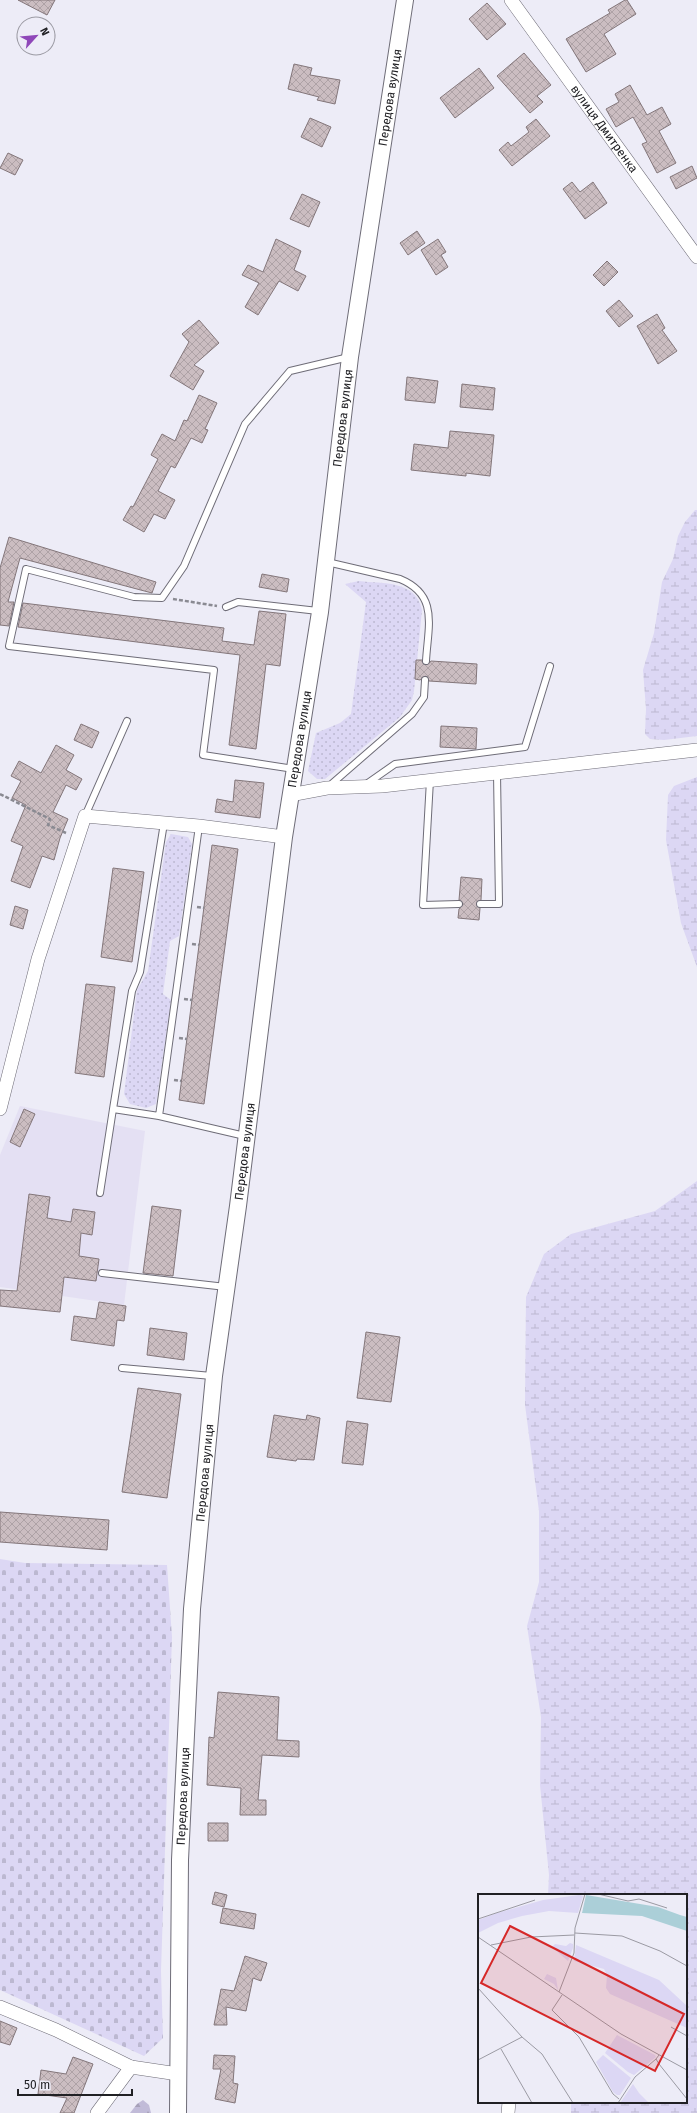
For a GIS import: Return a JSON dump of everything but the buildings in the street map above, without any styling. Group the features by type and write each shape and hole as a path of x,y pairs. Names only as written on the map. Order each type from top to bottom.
{"street":[{"name":"Передова вулиця","path":"178,2113 180,1860 192,1616 214,1376 247,1136 284,837 320,612 350,357 405,0"},
{"name":"вулиця Дмитренка","path":"511,0 697,257"},
{"path":"290,795 327,788 362,787 697,750"},
{"path":"0,1109 38,960 85,816 199,826 284,837"},
{"path":"0,2006 56,2030 131,2067 178,2074"},
{"path":"97,2113 131,2067"},
{"path":"508,2113 509,2103"}],"lane":[{"path":"294,769 203,755 214,670 10,646 26,569 134,597 162,598 184,566 245,424 290,371 350,357"},
{"path":"326,562 400,579 410,583 419,590 429,609 426,661"},
{"path":"226,607 238,602 320,612"},
{"path":"362,787 395,764 525,747 550,666"},
{"path":"327,788 412,714 424,696 425,680"},
{"path":"85,816 127,721"},
{"path":"480,904 499,904 497,773"},
{"path":"430,780 423,905 459,904"},
{"path":"100,1193 132,991 140,972 164,823"},
{"path":"159,1116 199,826"},
{"path":"113,1109 159,1116 247,1136"},
{"path":"102,1273 226,1287"},
{"path":"122,1368 214,1376"}],"path":[{"path":"162,598 226,607"},
{"path":"0,794 50,820 48,825 78,838"}],"shaded area":[{"path":"20,1106 145,1131 124,1305 0,1287 0,1155"}],"green space":[{"path":"695,510 697,510 697,736 664,740 650,739 645,734 646,709 643,670 654,633 662,582 673,559 678,536 685,522"},
{"path":"359,581 397,585 406,588 419,600 422,610 414,691 412,700 400,717 325,779 317,779 308,771 316,733 340,723 351,714 366,602 345,584"},
{"path":"697,777 697,967 681,923 666,840 668,795 674,786"},
{"path":"171,834 188,837 192,844 179,936 170,941 163,994 171,1000 156,1104 146,1108 130,1104 124,1094 137,990 148,971 166,842"},
{"path":"697,1181 697,2113 571,2113 571,2103 687,2103 687,1894 548,1894 549,1875 540,1785 541,1717 527,1626 539,1582 539,1511 525,1405 526,1297 544,1254 571,1234 655,1211"},
{"path":"0,1559 25,1563 167,1565 172,1637 161,1971 163,2038 144,2056 0,1990"},
{"path":"143,2100 149,2105 151,2113 130,2113 137,2104"}]}
